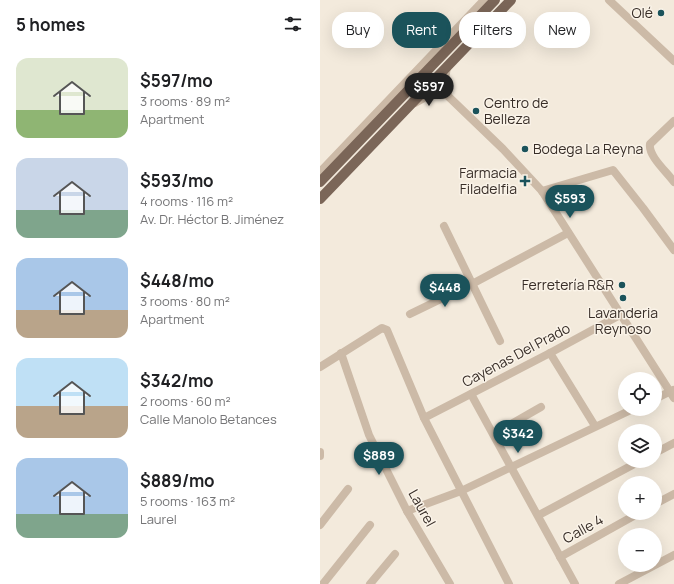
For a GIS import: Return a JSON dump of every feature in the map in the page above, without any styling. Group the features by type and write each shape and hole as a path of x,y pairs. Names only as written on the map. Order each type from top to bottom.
{"main road":[{"path":"320,182 495,0"},
{"path":"320,199 511,0"}],"street":[{"path":"320,172 484,0"},
{"path":"609,0 674,61"},
{"path":"447,68 445,79 448,95"},
{"path":"425,74 503,149 542,191 620,315 673,393 662,397"},
{"path":"408,108 431,94 448,95"},
{"path":"673,179 652,154 649,148 650,144 674,121"},
{"path":"542,191 611,169 674,250"},
{"path":"444,226 500,341"},
{"path":"410,314 472,284 568,233"},
{"name":"Cayenas Del Prado","path":"424,418 620,315"},
{"path":"320,367 382,328 387,330 424,418 509,584"},
{"name":"Laurel","path":"341,353 369,435 407,511 450,584"},
{"path":"550,353 595,426"},
{"path":"471,394 576,584"},
{"path":"494,434 540,407"},
{"path":"407,511 461,491 618,416"},
{"path":"662,449 674,443"},
{"path":"539,515 627,468"},
{"path":"320,525 348,490"},
{"path":"662,500 674,494"},
{"name":"Calle 4","path":"560,557 626,520"},
{"path":"325,581 370,525"},
{"path":"370,584 396,554"},
{"path":"620,584 674,555"}],"place":[{"name":"Olé","path":"661,13"},
{"name":"Centro de Belleza","path":"476,111"},
{"name":"Bodega La Reyna","path":"525,149"},
{"name":"Farmacia Filadelfia","path":"525,181"},
{"name":"Ferretería R&R","path":"622,285"},
{"name":"Lavanderia Reynoso","path":"623,298"}]}
